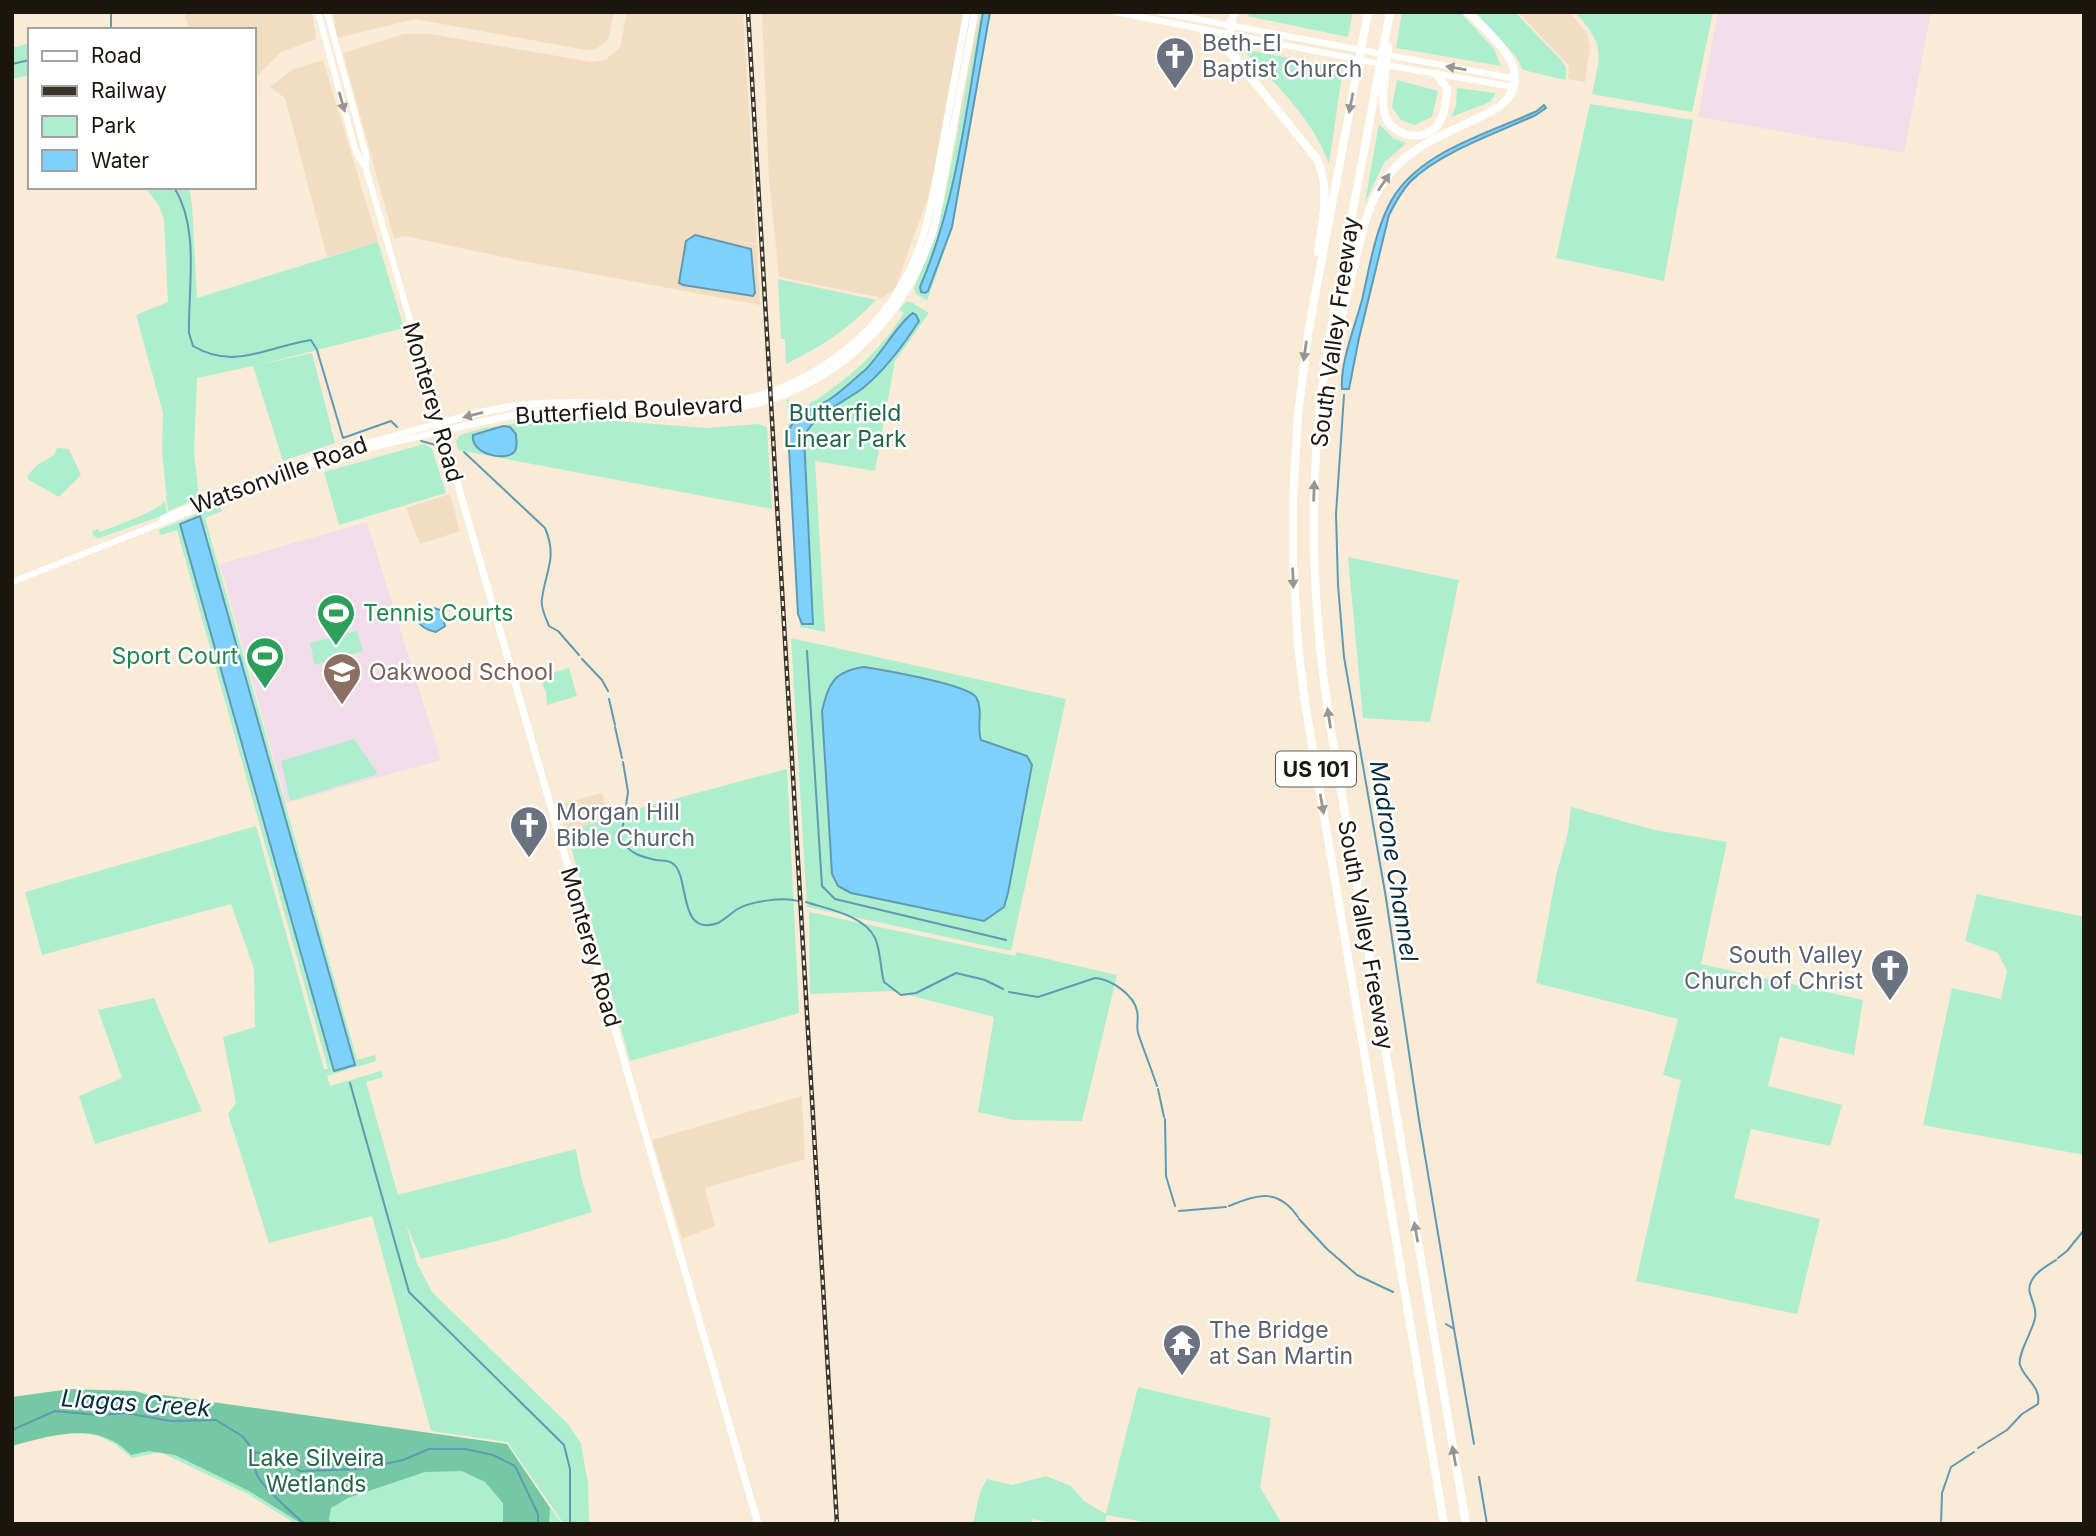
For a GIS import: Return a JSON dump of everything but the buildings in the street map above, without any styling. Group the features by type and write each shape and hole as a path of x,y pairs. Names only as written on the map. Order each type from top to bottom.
{"highway":[{"path":"1234,57 1229,29 1236,12"},
{"name":"South Valley Freeway","path":"1368,12 1309,328 1298,414 1293,500 1294,587 1301,674 1444,1524"},
{"path":"1390,12 1384,108 1387,119 1398,131 1412,135 1423,134 1439,123 1447,89 1437,74"},
{"name":"South Valley Freeway","path":"1390,12 1322,387 1315,473 1317,615 1322,672 1466,1524"},
{"path":"1322,387 1331,361 1365,222 1371,204 1384,181 1415,149 1499,107 1509,97 1515,83 1514,66 1505,52 1468,12"},
{"path":"1203,30 1234,57 1304,140 1323,174 1325,191 1309,328"}],"main road":[{"name":"Monterey Road","path":"318,12 358,158 366,169"},
{"name":"Monterey Road","path":"327,12 366,155 366,169 758,1524"},
{"name":"Butterfield Boulevard","path":"796,386 837,358 863,335 892,301 912,266 929,215 967,12"},
{"name":"Butterfield Boulevard","path":"441,427 522,405 705,404 754,400 827,373 869,340 897,306 919,269 935,224 975,12"},
{"path":"1115,12 1203,30 1229,29"},
{"path":"1159,12 1346,53 1397,67 1515,83"},
{"path":"1346,53 1395,58 1515,83"},
{"name":"Watsonville Road","path":"12,582 162,522 163,518 175,516 327,460 441,427"}],"shaded area":[{"path":"186,12 312,12 316,39 281,52 256,77 256,28 188,28"},
{"path":"333,12 614,12 608,40 596,49 586,50 415,19 337,38"},
{"path":"627,12 743,12 757,244 717,237 757,245 760,305 517,260 405,236 394,239 343,53 404,34 430,34 592,62 605,60 620,48"},
{"path":"762,12 985,12 962,130 945,125 928,197 895,289 882,298 779,277 769,179"},
{"path":"1518,12 1569,12 1587,33 1590,48 1585,82 1568,79 1569,66"},
{"path":"1718,12 1931,12 1904,153 1698,117"},
{"path":"323,60 378,242 327,257 285,98 270,87 292,70"},
{"path":"450,494 460,531 420,544 406,508"},
{"name":"Oakwood School","path":"367,522 441,760 286,803 220,564"},
{"path":"602,793 611,819 566,832 557,805"},
{"path":"802,1096 805,1159 705,1188 715,1226 682,1239 652,1140"}],"green space":[{"path":"981,12 991,12 953,227 927,301 916,294 914,288 936,236"},
{"path":"1253,12 1353,12 1348,37 1247,16"},
{"path":"1402,12 1460,12 1494,49 1501,66 1396,48"},
{"path":"1475,12 1515,12 1562,61 1566,68 1566,80 1523,70 1517,58"},
{"path":"1575,12 1713,12 1692,112 1592,94 1598,50 1592,33"},
{"path":"28,44 28,75 12,79 12,48"},
{"path":"1242,49 1343,68 1329,164 1303,116"},
{"path":"1397,80 1438,91 1432,117 1415,125 1401,120 1392,107"},
{"path":"1457,88 1496,93 1490,102 1451,117 1456,106"},
{"path":"1590,104 1693,120 1664,281 1556,258"},
{"path":"1379,124 1393,138 1406,143 1384,163 1365,202"},
{"path":"146,189 189,189 197,298 378,242 404,328 254,366 312,353 335,443 283,461 253,366 197,378 194,452 199,498 168,511 162,452 163,413 136,315 168,302 164,220 159,206"},
{"path":"778,279 876,300 834,336 786,364 785,339 781,339"},
{"name":"Butterfield Linear Park","path":"906,302 911,302 929,313 895,361 875,471 815,461 825,632 800,627 787,398 794,406 805,407 847,377 872,354 894,328 904,313 899,310"},
{"path":"601,420 707,428 757,424 767,427 772,509 458,450 456,441 460,435 484,428 533,421"},
{"path":"424,444 432,449 446,493 339,525 324,472"},
{"path":"57,448 69,449 81,475 59,497 29,480 27,476 37,465 54,455"},
{"path":"165,501 167,514 99,538 93,536 92,531 98,529 100,532 135,518"},
{"path":"220,505 222,511 205,518 357,1060 375,1055 376,1061 327,1076 330,1086 381,1071 383,1077 366,1082 398,1195 576,1149 592,1212 497,1241 421,1259 406,1224 417,1263 432,1292 569,1425 581,1444 588,1483 589,1524 564,1524 507,1442 431,1431 372,1216 269,1243 228,1114 236,1103 223,1037 255,1027 254,969 231,904 42,955 25,892 256,826 324,1069 328,1069 177,530 161,535 158,530"},
{"path":"1348,557 1459,580 1430,722 1363,718"},
{"name":"Tennis Courts","path":"357,631 363,651 315,665 310,643"},
{"path":"791,638 1066,699 1011,951 807,907"},
{"path":"569,668 577,696 547,705 546,692 539,677"},
{"path":"354,739 378,774 290,801 281,761"},
{"path":"787,769 799,1013 630,1061 567,832 633,810"},
{"path":"1571,807 1655,830 1727,842 1701,964 1863,1000 1854,1055 1780,1037 1768,1086 1842,1105 1830,1146 1751,1129 1734,1198 1820,1219 1797,1314 1636,1281 1681,1080 1663,1075 1678,1019 1536,983"},
{"path":"1977,894 2084,917 2084,1155 1923,1125 1952,988 2001,999 2007,971 1998,953 1965,941"},
{"path":"809,912 1015,956 1017,952 1117,975 1082,1121 1013,1120 978,1112 994,1017 892,991 810,994"},
{"path":"154,998 202,1111 95,1144 79,1096 122,1078 98,1010"},
{"path":"1138,1387 1271,1418 1260,1487 1282,1524 1154,1524 1107,1515 1104,1524 1055,1524 1033,1519 1031,1524 973,1524 980,1492 987,1479 1012,1485 1046,1476 1071,1486 1084,1501 1106,1514"},
{"name":"Lake Silveira Wetlands","path":"70,1389 135,1391 160,1398 164,1395 507,1444 550,1508 549,1524 503,1524 503,1503 485,1482 462,1471 425,1472 348,1498 331,1508 331,1524 302,1524 249,1491 175,1455 149,1451 131,1455 105,1437 74,1433 12,1446 12,1397"},
{"name":"Lake Silveira Wetlands","path":"159,1395 507,1446 562,1524 296,1524 248,1494 160,1452 132,1458 115,1444 98,1436"}],"water":[{"path":"983,12 990,12 952,227 925,293 921,292 920,287 933,254 952,187"},
{"path":"1544,105 1546,108 1536,115 1437,161 1422,171 1404,190 1389,215 1349,389 1342,389 1346,356 1375,241 1388,207 1400,188 1415,172 1453,147 1537,111"},
{"path":"695,235 751,249 755,293 753,296 679,283 686,241"},
{"path":"913,313 919,321 887,365 863,388 815,421 804,436 813,624 802,624 798,614 788,431 801,416 834,396 864,371"},
{"path":"503,426 510,427 516,434 515,451 498,456 483,452 477,447 473,435"},
{"path":"200,516 355,1065 334,1071 180,524"},
{"path":"421,610 441,610 445,626 436,632 418,622 416,615"},
{"path":"864,667 923,678 969,692 978,702 981,740 1027,756 1032,765 1004,907 984,921 851,893 838,886 832,874 822,711 834,680 846,672"}],"waterway":[{"path":"111,12 111,28"},
{"path":"12,64 28,60"},
{"path":"175,189 182,203 190,239 189,333 193,346 208,353 238,357 311,340 317,350 343,438 391,421 397,427"},
{"name":"Madrone Channel","path":"1344,395 1336,514 1344,657 1386,898 1454,1329"},
{"path":"421,441 436,445"},
{"path":"464,452 545,528 551,557 542,599 543,609 549,626 558,631 579,655"},
{"path":"807,651 822,886 835,899 1006,940"},
{"path":"582,659 602,680 608,691"},
{"path":"609,699 615,725"},
{"path":"615,727 622,758"},
{"path":"623,762 628,792 621,838 636,854 670,862 678,869 686,903 696,922 705,925 718,923 736,910 758,902 784,899 798,901"},
{"path":"806,902 854,918 870,930 877,943 884,982 901,995 916,993 956,973 985,980 1003,989"},
{"path":"1009,992 1038,997 1095,978 1115,985 1127,994 1135,1005 1138,1033 1157,1086"},
{"path":"350,1083 409,1292 564,1445 570,1469 570,1524"},
{"path":"1158,1089 1164,1117"},
{"path":"1165,1119 1166,1176 1175,1206"},
{"path":"1229,1206 1267,1196 1283,1201 1298,1217"},
{"path":"1179,1211 1226,1207"},
{"path":"1299,1219 1327,1249 1357,1275 1393,1292"},
{"path":"2058,1258 2084,1230"},
{"path":"1978,1448 2007,1430 2022,1414 2038,1404 2037,1392 2022,1370 2020,1361 2035,1318 2031,1282 2038,1272 2056,1260"},
{"path":"1446,1324 1454,1329 1474,1444"},
{"name":"Llagas Creek","path":"12,1430 55,1411 98,1415 126,1413 170,1421 216,1420 242,1436 255,1452 282,1459 300,1471 361,1469 403,1460 429,1449 465,1449 493,1455 515,1466 538,1514 538,1524"},
{"path":"1941,1524 1942,1493 1951,1467 1974,1452"},
{"path":"255,1453 255,1470 260,1480 305,1524"},
{"path":"1479,1477 1487,1524"}],"railway":[{"path":"748,12 837,1524"}],"place":[{"name":"Beth-El Baptist Church","path":"1175,90"},
{"name":"Tennis Courts","path":"336,647"},
{"name":"Sport Court","path":"265,690"},
{"name":"Oakwood School","path":"342,706"},
{"name":"Morgan Hill Bible Church","path":"529,859"},
{"name":"South Valley Church of Christ","path":"1890,1002"},
{"name":"The Bridge at San Martin","path":"1182,1377"}]}
